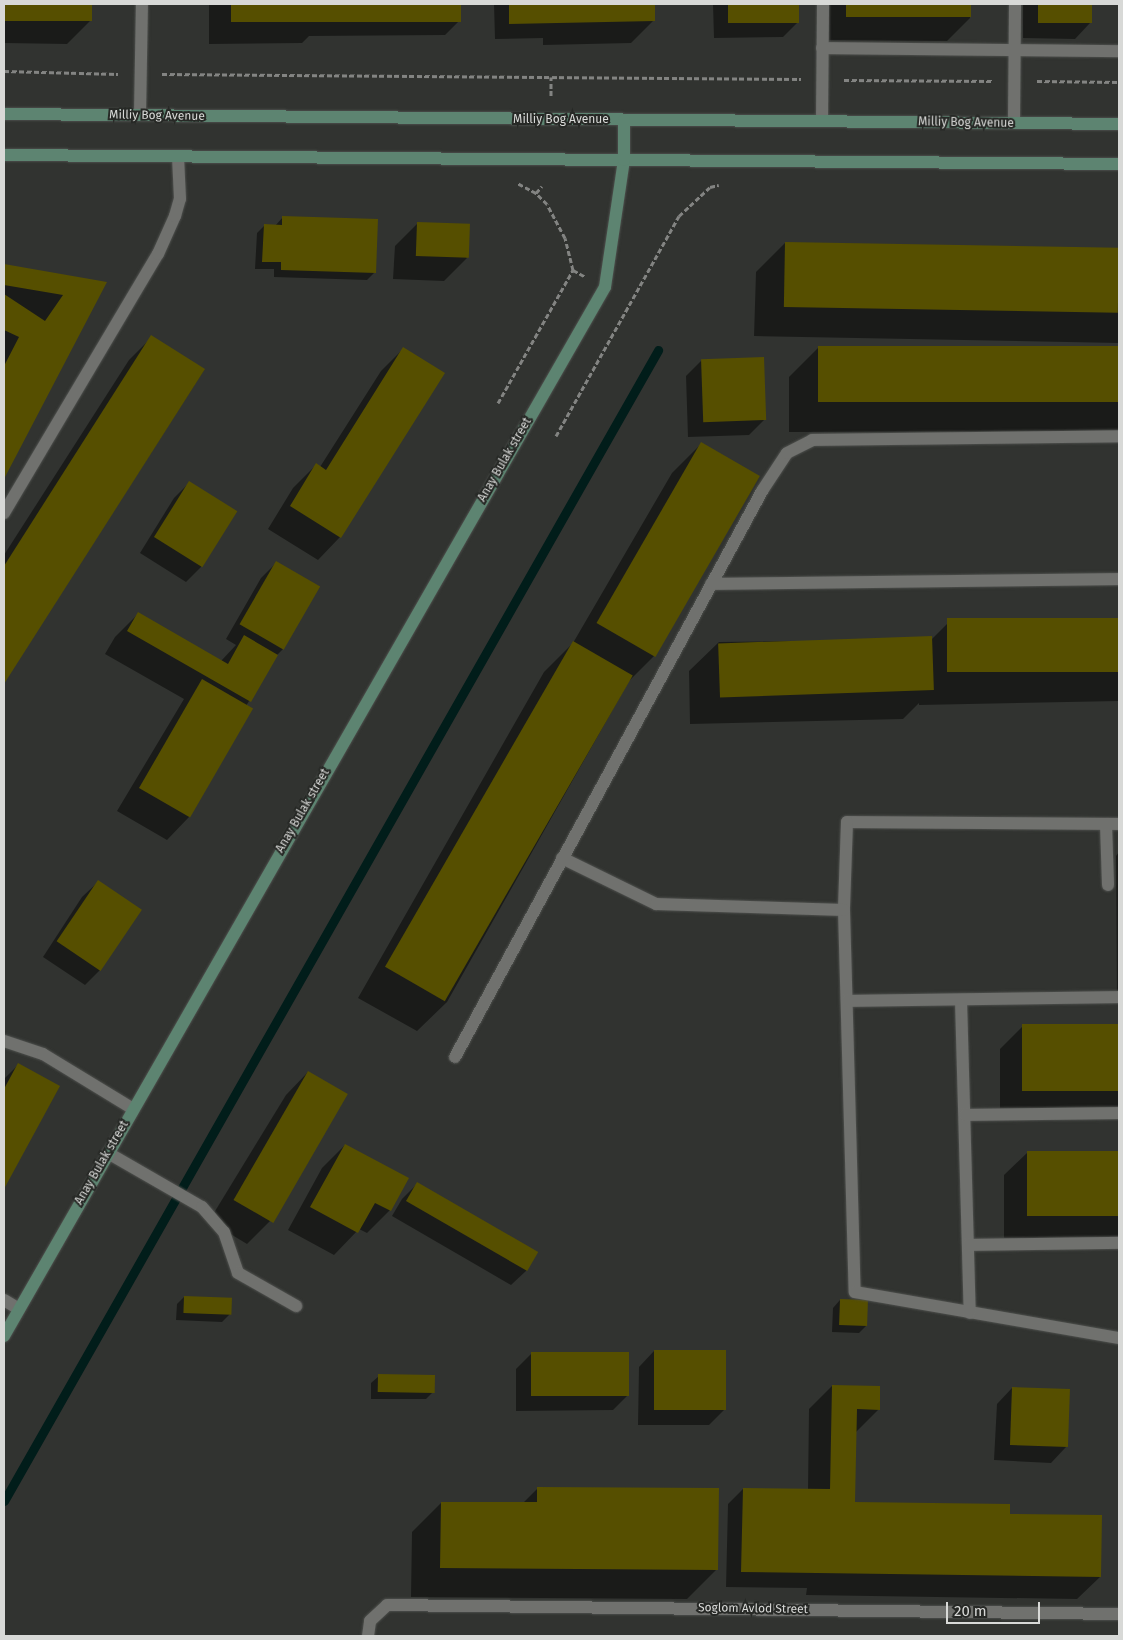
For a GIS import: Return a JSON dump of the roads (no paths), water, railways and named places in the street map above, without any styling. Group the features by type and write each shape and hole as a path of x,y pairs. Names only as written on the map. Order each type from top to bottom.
{"main road":[{"name":"Milliy Bog Avenue","path":"4,114 1119,124"},
{"path":"624,120 624,160"},
{"path":"4,155 1119,164"},
{"name":"Anay Bulak street","path":"4,1336 604,287 624,160"}],"street":[{"path":"140,116 142,4"},
{"path":"822,122 823,4"},
{"path":"1014,4 1014,123"},
{"path":"822,48 1119,51"},
{"path":"4,513 158,254 175,216 180,199 178,156"},
{"path":"454,1057 762,491 787,453 812,440 1119,436"},
{"path":"711,584 1119,579"},
{"path":"1119,824 847,822 844,910 855,1292 1119,1338"},
{"path":"1106,824 1108,885"},
{"path":"562,858 656,904 844,910"},
{"path":"847,1001 1119,998"},
{"path":"961,1000 970,1313"},
{"path":"4,1041 43,1054 133,1109"},
{"path":"965,1115 1119,1113"},
{"path":"108,1153 202,1207 224,1232 238,1273 296,1306"},
{"path":"968,1244 1119,1243"},
{"path":"4,1300 19,1309"},
{"name":"Soglom Avlod Street","path":"368,1636 370,1621 386,1604 1119,1614"}],"waterway":[{"path":"4,1501 658,350"}]}
